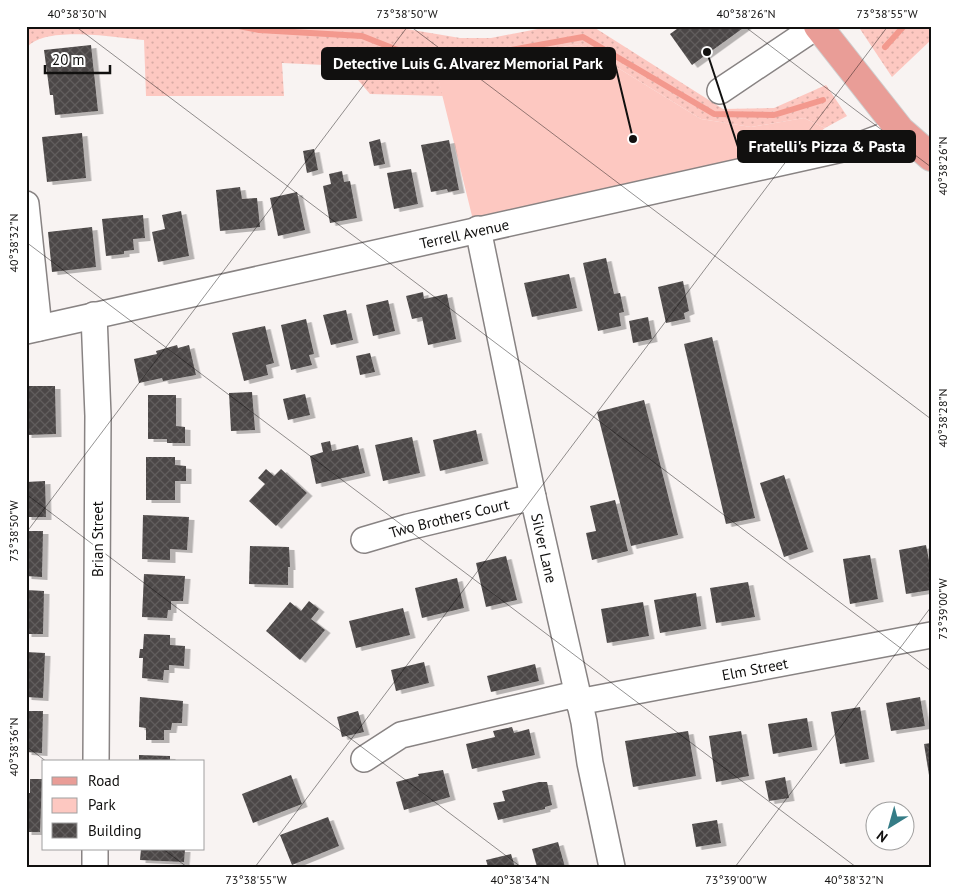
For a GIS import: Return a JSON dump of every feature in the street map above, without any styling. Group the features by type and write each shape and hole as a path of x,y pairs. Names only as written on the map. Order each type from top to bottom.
{"main road":[{"path":"817,26 900,130 931,157"}],"street":[{"path":"720,91 817,26"},
{"name":"Terrell Avenue","path":"33,329 860,145 900,130"},
{"path":"26,204 33,329"},
{"name":"Silver Lane","path":"478,230 533,497 577,698 584,722 612,867"},
{"name":"Brian Street","path":"94,315 98,416 96,760"},
{"name":"Two Brothers Court","path":"364,540 408,527 533,497"},
{"name":"Elm Street","path":"364,759 400,736 577,698 931,635"},
{"path":"95,850 95,867"}],"green space":[{"path":"26,26 389,26 460,38 491,38 553,26 592,26 723,109 774,108 826,85 847,116 825,128 804,118 751,127 701,119 579,44 436,70 443,96 370,94 346,66 282,63 284,96 146,96 144,40 99,35 63,35 35,41 26,49"},
{"path":"858,26 931,26 931,40 892,77"},
{"path":"579,44 701,119 751,127 804,118 825,128 798,150 474,224 436,70"}],"building":[{"path":"681,26 746,26 692,65 670,34"},
{"path":"91,45 98,111 55,115 53,95 50,95 44,50"},
{"path":"82,133 86,178 47,182 42,137"},
{"path":"380,139 385,164 374,166 369,142"},
{"path":"449,140 459,190 448,192 447,189 431,192 421,145"},
{"path":"314,149 318,170 307,173 303,151"},
{"path":"411,169 418,204 394,209 387,173"},
{"path":"342,171 344,182 350,181 357,218 330,223 323,186 331,184 329,174"},
{"path":"240,187 242,199 257,198 260,227 220,231 216,190"},
{"path":"297,192 305,230 278,236 270,198"},
{"path":"181,211 189,256 158,262 152,232 165,229 162,215"},
{"path":"143,215 145,238 133,239 134,250 124,251 124,254 106,256 102,219"},
{"path":"92,227 96,267 52,272 48,232"},
{"path":"606,258 614,294 620,293 624,312 619,313 621,326 598,331 583,263"},
{"path":"569,274 577,308 532,317 524,283"},
{"path":"683,281 689,311 684,313 685,319 666,323 658,287"},
{"path":"423,292 424,299 447,294 456,339 428,345 422,317 412,319 406,296"},
{"path":"388,300 395,331 373,336 366,305"},
{"path":"346,310 353,340 331,345 323,315"},
{"path":"648,317 652,339 633,343 629,321"},
{"path":"306,319 314,354 309,355 312,365 291,370 281,325"},
{"path":"265,326 274,363 266,365 268,375 244,381 232,333"},
{"path":"712,337 755,518 726,524 684,344"},
{"path":"177,345 178,348 189,345 196,375 163,381 162,378 139,383 134,359 157,354 156,351"},
{"path":"370,353 375,372 360,375 356,356"},
{"path":"26,386 55,386 56,434 26,435"},
{"path":"252,392 255,430 231,431 229,393"},
{"path":"305,394 310,415 288,420 283,399"},
{"path":"148,395 176,395 176,426 185,427 185,443 167,443 167,439 148,439"},
{"path":"644,400 678,535 631,546 597,412"},
{"path":"476,430 483,461 440,471 433,440"},
{"path":"412,437 420,473 383,481 375,445"},
{"path":"330,441 332,451 358,445 365,473 316,484 310,456 323,452 321,443"},
{"path":"146,457 175,457 175,465 186,466 186,481 175,481 175,500 146,500"},
{"path":"266,469 274,476 281,469 307,493 276,526 249,501 265,484 258,478"},
{"path":"784,475 808,549 784,557 760,483"},
{"path":"45,481 46,517 26,517 26,482"},
{"path":"615,500 628,551 592,560 586,533 596,531 590,506"},
{"path":"143,515 189,517 187,550 170,549 170,560 142,559"},
{"path":"26,531 43,531 42,577 26,576"},
{"path":"926,545 931,571 931,590 906,594 899,550"},
{"path":"250,546 289,547 290,567 288,567 288,585 249,584"},
{"path":"870,555 878,599 850,604 843,559"},
{"path":"506,556 517,600 486,607 476,563"},
{"path":"144,574 185,576 183,601 171,601 171,610 168,610 167,618 142,617"},
{"path":"457,578 464,608 422,618 415,588"},
{"path":"748,582 755,617 716,623 710,588"},
{"path":"26,590 44,591 43,634 26,634"},
{"path":"696,593 701,626 660,633 654,600"},
{"path":"309,601 319,609 311,619 325,630 300,660 266,631 290,602 301,611"},
{"path":"643,602 649,636 607,643 601,609"},
{"path":"403,608 410,635 356,648 349,621"},
{"path":"144,634 170,635 170,645 185,646 184,666 169,665 169,670 164,670 163,680 142,678 143,658 139,658 140,649 143,649"},
{"path":"26,652 45,653 43,698 26,697"},
{"path":"424,662 429,683 396,691 391,670"},
{"path":"535,664 539,681 491,692 487,676"},
{"path":"140,697 183,701 182,723 172,723 171,730 164,730 164,740 146,740 146,728 139,727"},
{"path":"920,697 925,726 891,731 886,703"},
{"path":"860,707 869,759 840,764 831,712"},
{"path":"26,711 43,711 42,753 26,752"},
{"path":"358,711 364,732 342,737 337,717"},
{"path":"807,718 812,747 773,754 768,724"},
{"path":"512,727 514,733 529,729 535,755 472,769 466,744 495,737 493,731"},
{"path":"688,731 696,776 633,787 625,741"},
{"path":"741,731 749,776 716,782 709,736"},
{"path":"931,743 931,774 929,775 924,744"},
{"path":"139,755 170,756 170,760 139,760"},
{"path":"443,770 450,797 404,810 396,782 419,776 418,774"},
{"path":"291,775 302,804 253,823 242,794"},
{"path":"785,777 789,798 769,801 765,781"},
{"path":"30,779 42,779 40,832 26,832 26,793 30,793"},
{"path":"539,782 547,782 552,805 545,807 545,809 498,820 493,803 505,801 502,791"},
{"path":"328,817 339,846 292,865 280,835"},
{"path":"717,820 721,843 696,847 692,824"},
{"path":"558,842 565,867 537,867 532,849"},
{"path":"141,850 185,850 184,862 140,860"},
{"path":"511,854 515,867 488,867 486,860"}],"waterway":[{"path":"26,27 30,26"},
{"path":"239,26 259,30 362,36 433,64 583,37 714,114 774,115 823,100"},
{"path":"885,47 904,26"}],"place":[{"name":"Fratelli's Pizza & Pasta","path":"707,52"},
{"name":"Detective Luis G. Alvarez Memorial Park","path":"633,139"}]}
